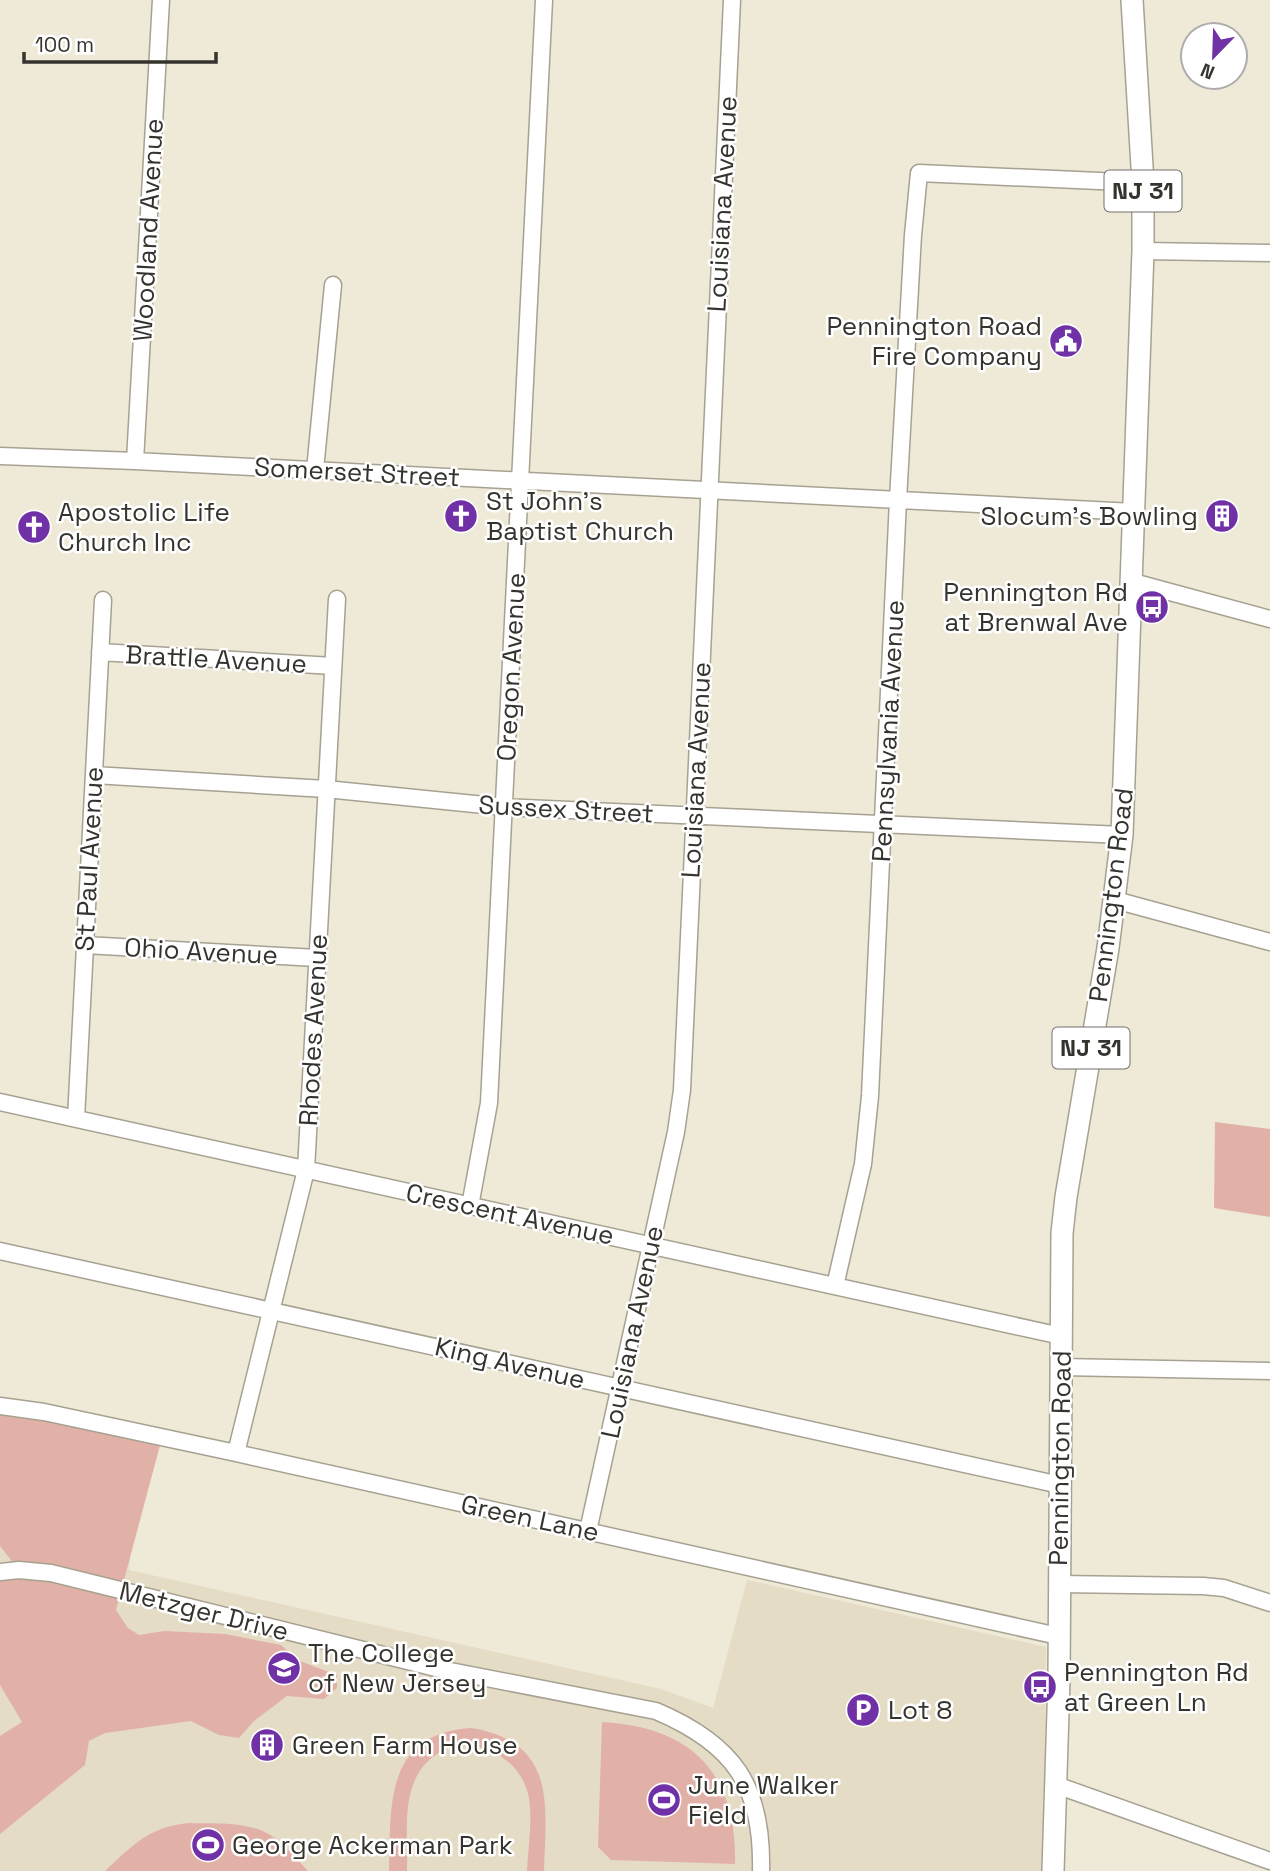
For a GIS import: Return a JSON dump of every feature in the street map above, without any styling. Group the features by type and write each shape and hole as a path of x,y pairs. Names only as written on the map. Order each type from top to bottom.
{"main road":[{"name":"Pennington Road","path":"1053,1871 1062,1234 1115,900 1122,835 1143,251 1143,183 1132,0"}],"street":[{"name":"Woodland Avenue","path":"135,461 161,0"},
{"name":"Oregon Avenue","path":"470,1206 489,1103 544,0"},
{"name":"Louisiana Avenue","path":"589,1531 676,1132 682,1090 732,0"},
{"name":"Pennsylvania Avenue","path":"835,1286 867,1134 912,235 919,173 1143,183"},
{"path":"1143,251 1270,253"},
{"path":"315,470 333,285"},
{"name":"Somerset Street","path":"0,456 1134,512"},
{"path":"1132,583 1270,619"},
{"name":"Rhodes Avenue","path":"236,1453 306,1170 337,599"},
{"name":"St Paul Avenue","path":"76,1119 103,600"},
{"name":"Brattle Avenue","path":"100,652 333,666"},
{"name":"Sussex Street","path":"94,775 327,789 504,807 1122,835"},
{"path":"1115,900 1270,942"},
{"name":"Ohio Avenue","path":"85,945 317,958"},
{"name":"Crescent Avenue","path":"0,1102 1062,1336"},
{"name":"King Avenue","path":"0,1251 1060,1485"},
{"path":"1061,1367 1270,1371"},
{"name":"Green Lane","path":"0,1406 44,1412 236,1453 1058,1636"},
{"path":"0,1563 19,1570"},
{"name":"Metzger Drive","path":"0,1572 19,1570 51,1573 452,1672 656,1711 685,1723 704,1735 741,1774 751,1793 760,1828 761,1871"},
{"path":"1059,1584 1203,1586 1224,1588 1270,1602"},
{"path":"1056,1785 1270,1861"}],"shaded area":[{"path":"1215,1122 1270,1129 1270,1217 1214,1208"},
{"path":"0,1403 163,1434 116,1610 128,1628 139,1635 164,1631 225,1634 281,1645 297,1660 337,1675 337,1688 324,1699 287,1696 254,1721 239,1738 219,1735 191,1721 105,1733 89,1741 85,1765 0,1834 0,1736 22,1722 0,1685 0,1575 18,1569 0,1546"},
{"name":"The College of New Jersey","path":"0,1433 137,1454 129,1570 661,1689 713,1708 747,1580 1046,1647 1044,1871 0,1871"},
{"name":"June Walker Field","path":"602,1722 661,1733 684,1745 703,1761 718,1780 728,1804 734,1832 735,1864 611,1860 598,1847"},
{"path":"471,1728 499,1735 519,1747 532,1762 540,1780 544,1800 544,1871 527,1871 530,1808 527,1790 518,1773 506,1760 473,1746 440,1752 426,1763 415,1780 409,1801 407,1871 389,1871 393,1798 398,1777 407,1758 422,1744 443,1733"},
{"name":"George Ackerman Park","path":"188,1823 236,1825 259,1830 280,1842 308,1871 105,1871 133,1845 152,1833"}],"place":[{"name":"Pennington Road Fire Company","path":"1066,341"},
{"name":"St John's Baptist Church","path":"461,516"},
{"name":"Slocum's Bowling","path":"1222,516"},
{"name":"Apostolic Life Church Inc","path":"34,527"},
{"name":"Pennington Rd at Brenwal Ave","path":"1152,607"},
{"name":"The College of New Jersey","path":"284,1668"},
{"name":"Pennington Rd at Green Ln","path":"1040,1687"},
{"name":"Lot 8","path":"863,1710"},
{"name":"Green Farm House","path":"267,1745"},
{"name":"June Walker Field","path":"664,1800"},
{"name":"George Ackerman Park","path":"208,1845"}]}
